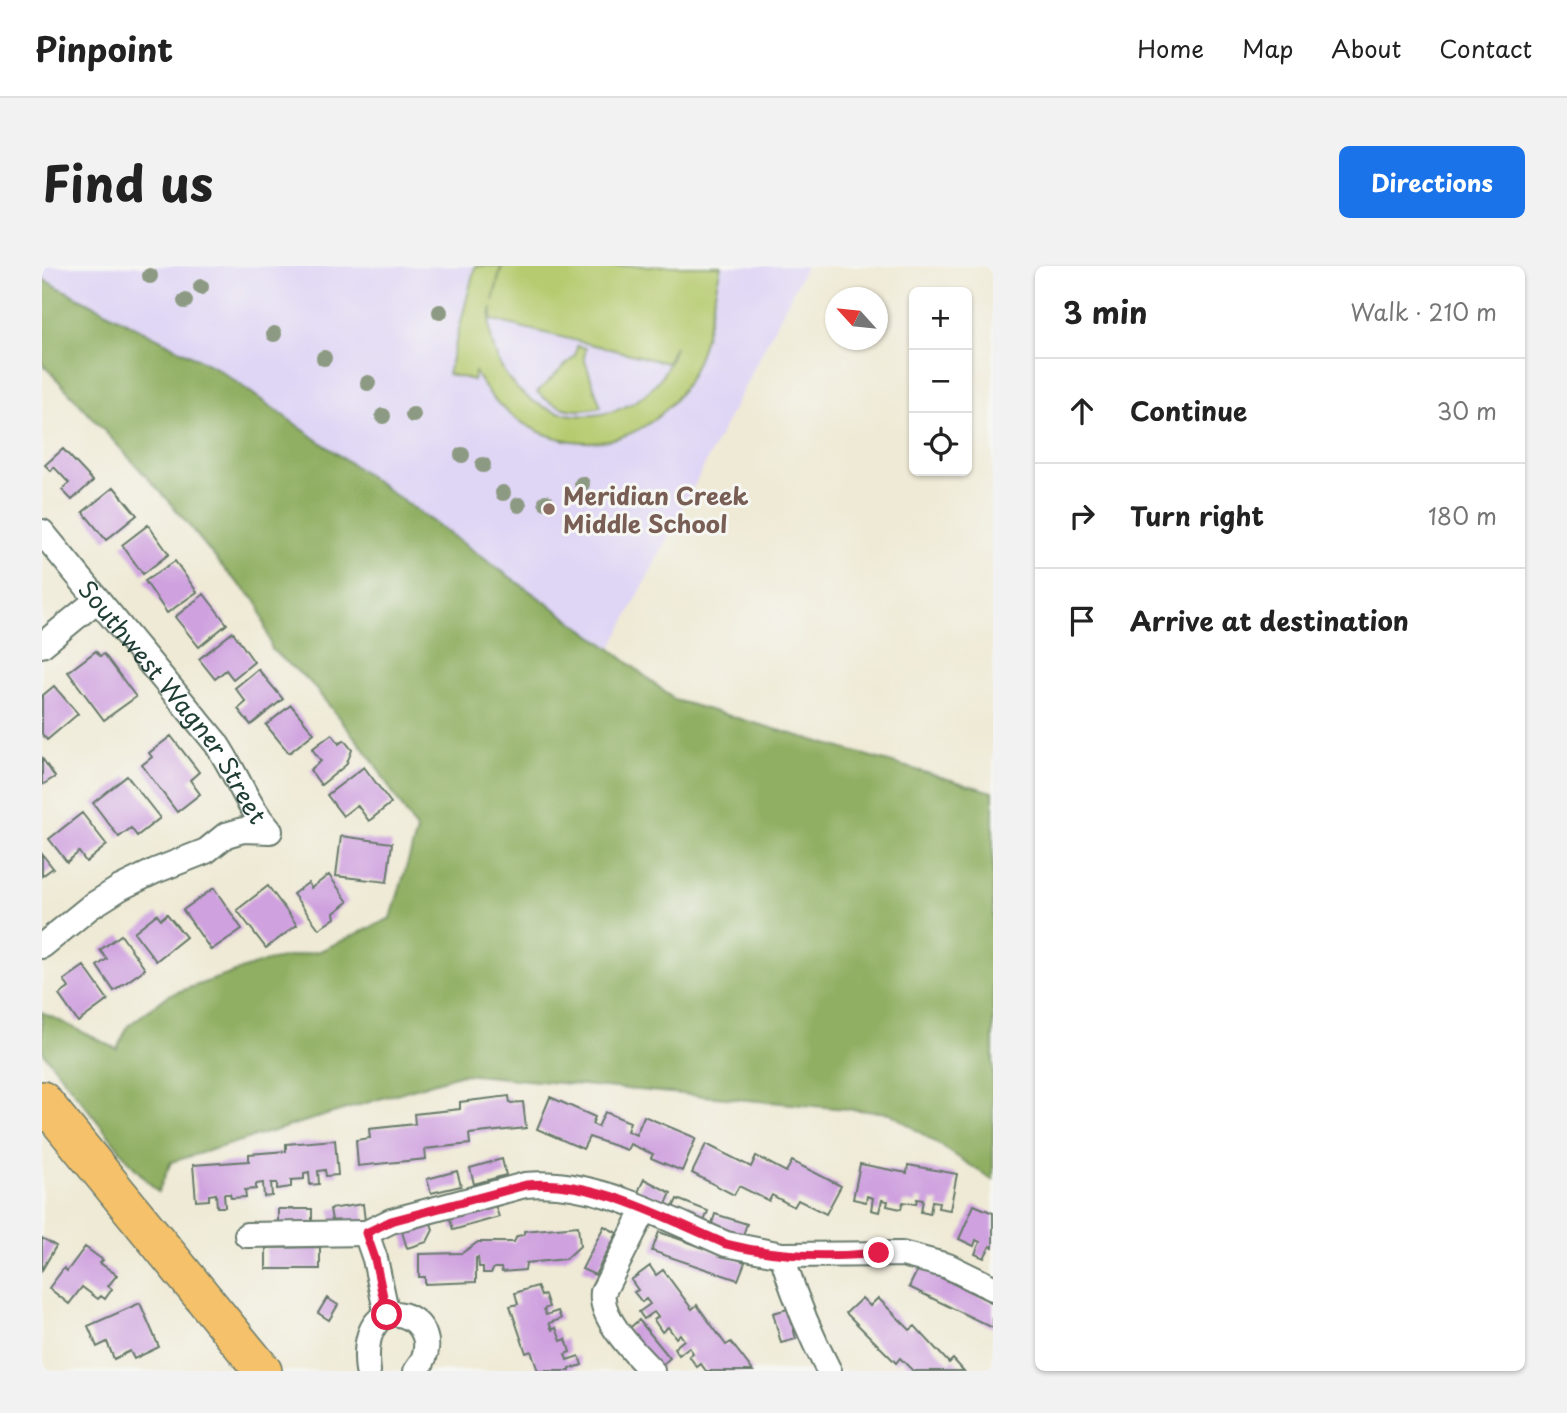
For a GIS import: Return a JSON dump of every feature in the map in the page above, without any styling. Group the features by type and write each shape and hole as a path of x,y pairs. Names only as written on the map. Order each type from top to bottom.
{"main road":[{"path":"42,1100 262,1371"}],"street":[{"name":"Southwest Wagner Street","path":"42,532 216,743 232,766 242,793 254,813 270,831 243,830 226,835 206,851 120,888 90,907 42,946"},
{"path":"42,645 97,600"},
{"path":"247,1235 366,1233 404,1217 514,1188 548,1183 595,1191 726,1244 782,1255 902,1254 948,1266 993,1288"},
{"path":"645,1209 603,1292 602,1302 625,1343 652,1371"},
{"path":"366,1233 375,1259 387,1315"},
{"path":"782,1255 805,1324 829,1371"},
{"path":"368,1371 366,1346 374,1324 387,1315 400,1314 416,1322 426,1339 427,1349 416,1371"}],"shaded area":[{"name":"Meridian Creek Middle School","path":"42,266 806,266 611,649 218,369 42,279"}],"green space":[{"path":"475,266 501,266 493,301 502,266 721,266 702,348 689,379 680,393 657,417 630,433 602,441 573,441 544,434 517,419 494,399 475,372 473,380 448,374","holes":["492,307 492,320 667,363 675,346 662,376 641,398 615,411 586,415 557,412 530,399 509,378 494,349 490,323"]},
{"path":"42,279 218,369 611,649 675,700 993,792 993,1180 890,1113 462,1074 171,1162 158,1192 132,1165 42,1051 42,1012 117,1049 128,1026 169,995 267,961 320,951 391,918 417,831 369,755 310,682 272,650 258,603 226,571 169,501 42,363"},
{"path":"577,346 586,348 584,358 601,407 575,410 559,406 537,392 575,356"}],"building":[{"path":"63,449 93,481 72,500 62,490 69,483 54,467 51,471 45,465"},
{"path":"114,487 137,515 106,540 83,512"},
{"path":"148,525 169,554 143,574 122,545"},
{"path":"175,561 197,592 167,613 145,581"},
{"path":"204,594 227,624 199,647 175,617"},
{"path":"233,632 254,662 233,679 226,670 215,679 199,659"},
{"path":"96,651 100,656 104,654 136,697 104,720 68,672"},
{"path":"258,669 283,699 251,725 238,709 246,702 235,688"},
{"path":"54,686 78,714 47,740 42,734 42,696"},
{"path":"291,705 314,733 289,753 266,725"},
{"path":"332,734 339,744 344,740 352,750 346,765 321,785 310,770 321,761 312,749"},
{"path":"171,736 199,772 190,780 200,794 177,812 142,765 152,757 149,753"},
{"path":"42,758 55,777 42,785"},
{"path":"364,767 391,803 369,821 357,805 343,816 327,795"},
{"path":"127,776 160,818 137,836 131,828 119,837 93,803"},
{"path":"82,813 107,845 86,862 79,852 67,862 49,839"},
{"path":"341,836 392,843 387,882 336,876"},
{"path":"42,854 53,868 42,876"},
{"path":"329,875 348,902 334,913 335,918 319,929 293,894 308,883 311,888"},
{"path":"268,886 297,925 266,948 237,910"},
{"path":"214,888 242,929 211,950 183,910"},
{"path":"157,914 161,919 167,914 186,937 156,961 134,932"},
{"path":"121,935 145,969 114,991 97,966 107,959 100,950"},
{"path":"84,966 108,1000 78,1022 59,995 69,988 64,980"},
{"path":"509,1096 510,1103 523,1102 526,1128 469,1134 470,1144 425,1149 426,1159 358,1166 356,1140 370,1138 369,1129 415,1124 414,1114 460,1109 460,1102"},
{"path":"550,1097 595,1117 592,1124 598,1127 605,1112 630,1122 627,1131 636,1135 644,1116 696,1138 682,1171 651,1158 653,1154 630,1144 627,1150 589,1137 583,1149 537,1129"},
{"path":"335,1140 338,1175 326,1176 325,1170 318,1171 319,1184 310,1185 309,1172 304,1173 304,1179 291,1180 291,1187 277,1189 277,1183 271,1183 272,1196 264,1197 263,1183 256,1184 256,1189 245,1190 246,1197 231,1198 230,1194 224,1194 225,1207 217,1207 216,1194 209,1195 209,1200 196,1201 193,1165 249,1161 249,1154 286,1151 286,1144"},
{"path":"706,1144 751,1167 756,1156 786,1172 792,1161 841,1186 826,1214 798,1200 794,1207 772,1195 769,1201 739,1186 734,1195 692,1173"},
{"path":"502,1159 506,1175 474,1184 470,1168"},
{"path":"860,1164 907,1173 908,1165 957,1174 950,1210 938,1208 939,1202 932,1201 930,1214 921,1212 923,1200 917,1199 916,1204 903,1202 901,1209 887,1206 888,1201 882,1200 879,1212 871,1210 873,1198 867,1196 866,1202 853,1199"},
{"path":"457,1171 461,1186 431,1193 427,1179"},
{"path":"644,1179 671,1193 665,1206 638,1192"},
{"path":"677,1199 708,1211 702,1227 670,1214"},
{"path":"494,1202 499,1217 453,1230 449,1215"},
{"path":"363,1204 365,1221 333,1226 330,1209"},
{"path":"974,1205 993,1213 993,1247 990,1246 984,1258 975,1254 980,1242 976,1240 974,1246 959,1239"},
{"path":"278,1209 312,1209 312,1226 278,1226"},
{"path":"715,1214 747,1224 741,1240 710,1230"},
{"path":"431,1223 433,1230 427,1242 407,1248 402,1232"},
{"path":"578,1226 580,1246 566,1259 526,1263 525,1270 502,1272 501,1268 494,1268 491,1273 483,1273 478,1257 476,1282 425,1284 425,1277 419,1277 419,1254 462,1253 478,1242 514,1242 517,1236 524,1235 524,1231"},
{"path":"604,1226 617,1233 595,1275 582,1269"},
{"path":"659,1232 745,1262 738,1280 652,1251"},
{"path":"42,1238 56,1246 42,1270"},
{"path":"85,1247 103,1260 100,1263 117,1275 108,1286 112,1289 105,1299 101,1296 98,1299 82,1287 69,1304 49,1288 64,1268 67,1271"},
{"path":"320,1247 320,1269 266,1269 266,1248"},
{"path":"650,1266 656,1275 663,1270 692,1309 697,1305 726,1345 731,1342 753,1371 706,1371 701,1364 697,1367 689,1356 693,1353 689,1347 679,1355 674,1348 684,1340 680,1334 676,1338 668,1327 662,1332 654,1320 658,1317 654,1312 644,1319 639,1312 650,1304 646,1299 642,1302 634,1292 638,1290 631,1280"},
{"path":"919,1267 993,1303 993,1328 909,1287"},
{"path":"537,1286 541,1296 545,1295 549,1307 544,1309 546,1315 558,1311 561,1319 549,1323 552,1330 556,1328 561,1341 566,1339 570,1352 565,1354 567,1360 579,1356 582,1365 570,1371 538,1371 531,1351 526,1353 510,1306 518,1304 515,1293"},
{"path":"327,1298 338,1305 329,1320 318,1313"},
{"path":"862,1298 870,1306 878,1298 910,1330 915,1326 949,1363 953,1359 964,1371 913,1371 900,1358 896,1363 846,1313"},
{"path":"140,1303 159,1347 134,1359 130,1351 114,1359 107,1342 97,1347 88,1326"},
{"path":"788,1309 796,1339 781,1343 773,1313"},
{"path":"639,1320 670,1358 658,1369 626,1331"}],"place":[{"name":"Meridian Creek Middle School","path":"549,509"}],"route":[{"path":"387,1315 381,1282 366,1233 391,1221 526,1185 548,1183 595,1191 726,1244 747,1249 782,1255 879,1253"}]}
